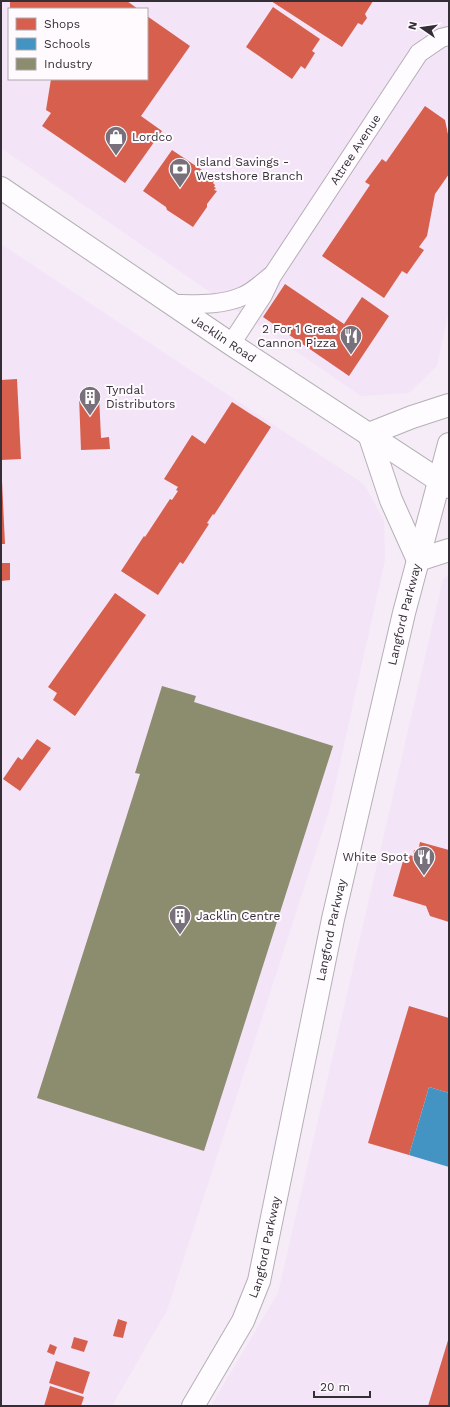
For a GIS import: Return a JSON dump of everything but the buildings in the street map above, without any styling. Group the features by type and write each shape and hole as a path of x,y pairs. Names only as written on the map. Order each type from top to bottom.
{"main road":[{"name":"Jacklin Road","path":"1,188 231,344 444,484"},
{"path":"449,405 412,417 370,434 391,500 418,560 449,550"},
{"name":"Langford Parkway","path":"193,1406 243,1321 259,1281 333,919 404,613 418,560 444,484 449,444"}],"street":[{"name":"Attree Avenue","path":"231,344 263,296 272,276 418,53 441,38 449,36"},
{"name":"Attree Avenue","path":"172,304 199,304 229,301 244,296 272,276"}],"shaded area":[{"path":"1,1 449,1 449,310 437,366 409,393 361,396 1,148"},
{"path":"1,244 364,484 384,521 385,560 330,808 167,1310 112,1406 1,1406"},
{"path":"449,575 449,1406 211,1406 278,1293 443,579"}],"place":[{"name":"Lordco","path":"116,156"},
{"name":"Island Savings - Westshore Branch","path":"180,188"},
{"name":"2 For 1 Great Cannon Pizza","path":"351,356"},
{"name":"Tyndal Distributors","path":"90,416"},
{"name":"White Spot","path":"424,876"},
{"name":"Jacklin Centre","path":"180,936"}]}
